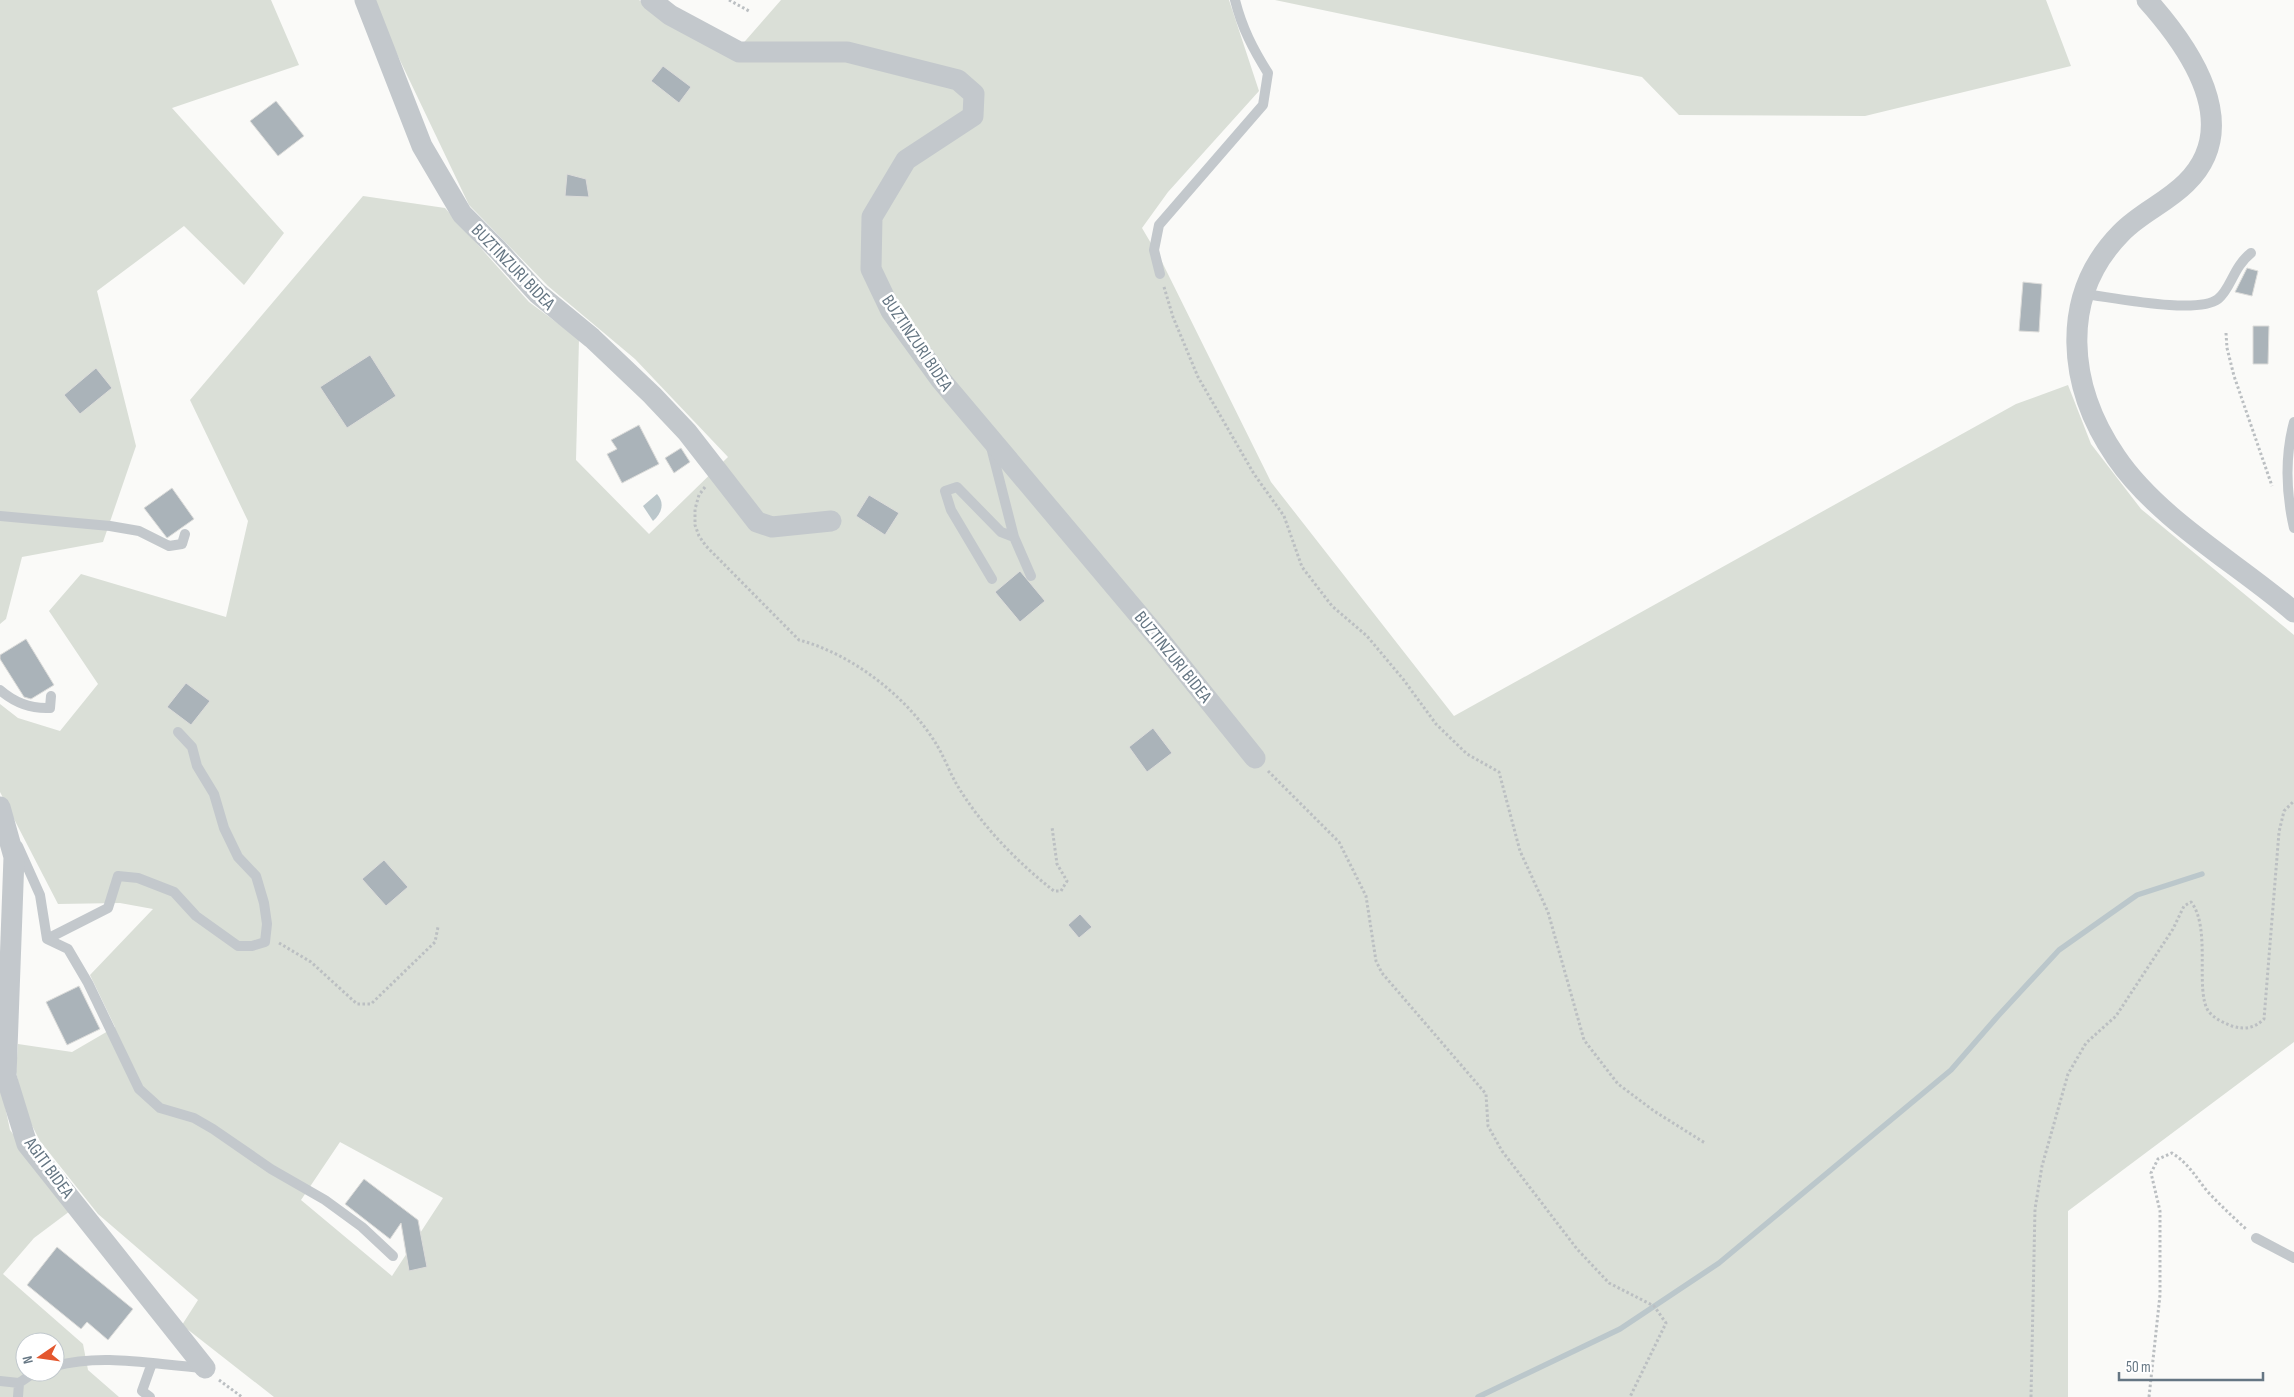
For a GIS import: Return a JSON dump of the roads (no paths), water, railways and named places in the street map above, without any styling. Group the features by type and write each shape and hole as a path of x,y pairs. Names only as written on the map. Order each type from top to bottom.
{"street":[{"name":"BUZTINZURI BIDEA","path":"365,0 422,146 462,214 537,293 592,338 652,395 687,432 757,522 772,527 831,521"},
{"name":"BUZTINZURI BIDEA","path":"651,0 670,15 739,52 847,52 958,80 974,94 973,116 906,160 872,217 871,269 891,311 941,380 1160,640 1254,758"},
{"path":"2147,0 2182,40 2200,76 2210,114 2210,144 2204,160 2186,183 2167,201 2138,218 2121,233 2107,250 2082,294 2076,336 2082,388 2094,420 2116,458 2134,480 2164,509 2224,559 2293,609"},
{"name":"AGITI BIDEA","path":"3,816 14,857 3,1060 6,1076 27,1144 205,1368"}],"lane":[{"path":"1160,274 1154,250 1159,225 1174,205 1263,105 1268,74 1251,46 1241,24 1235,0"},
{"path":"2082,294 2178,306 2207,305 2218,299 2241,261 2251,253"},
{"path":"2294,422 2287,465 2294,528"},
{"path":"988,436 1014,537 1031,576"},
{"path":"992,579 951,510 945,490 957,487 1001,532 1014,537"},
{"path":"0,516 110,526 139,531 169,546 182,544 185,534"},
{"path":"0,690 8,697 34,709 50,708 51,696"},
{"path":"47,939 108,908 118,876 138,878 174,892 196,916 238,946 252,946 265,942 267,924 264,902 256,876 238,857 224,828 214,794 196,766 192,747 178,732"},
{"path":"3,816 26,861 40,895 47,939"},
{"path":"47,939 68,949 88,983 139,1089 160,1108 194,1118 214,1129 271,1169 325,1200 362,1227 393,1256"},
{"path":"2256,1238 2294,1258"},
{"path":"65,1363 107,1359 205,1368"},
{"path":"150,1397 142,1390 152,1363"},
{"path":"0,1381 19,1383 18,1397"}],"waterway":[{"path":"1478,1397 1620,1329 1719,1263 1951,1070 2059,950 2137,895 2202,874"}]}
